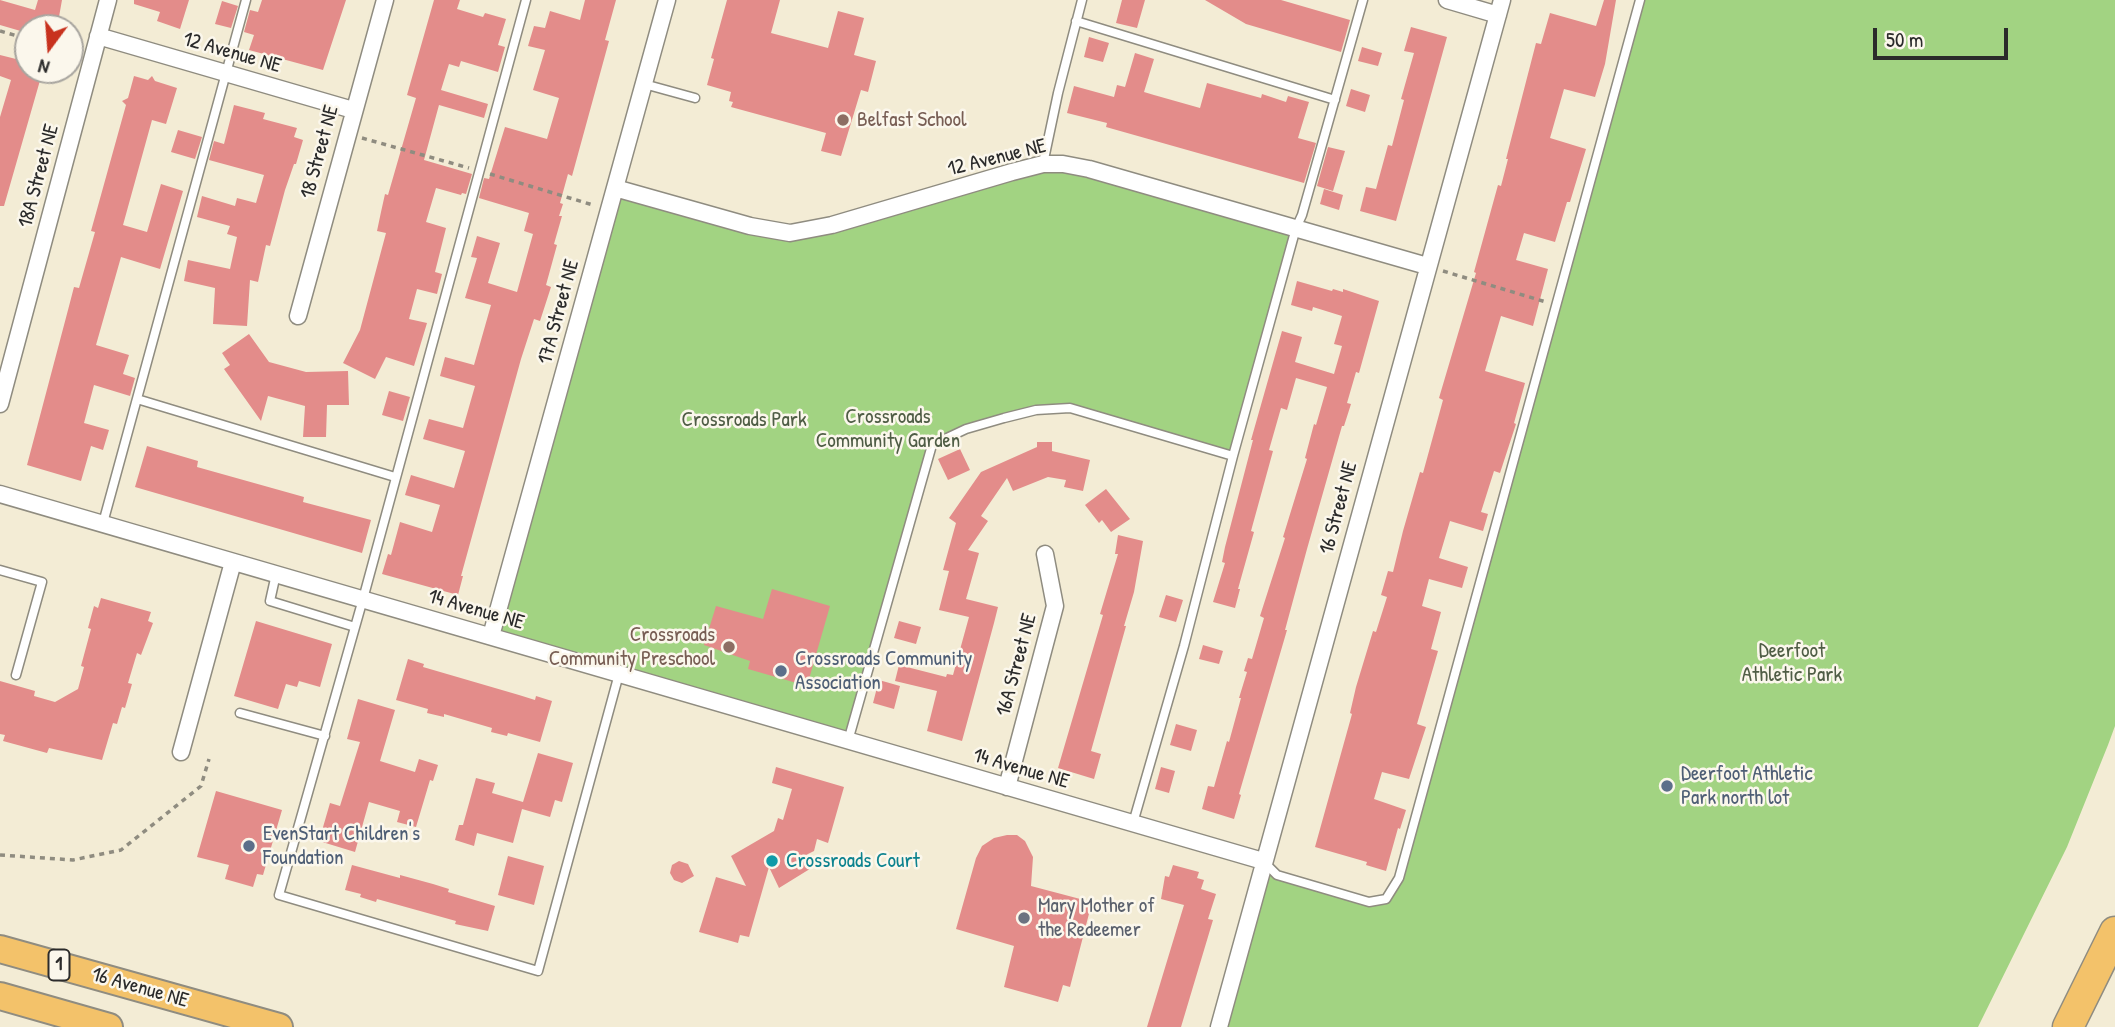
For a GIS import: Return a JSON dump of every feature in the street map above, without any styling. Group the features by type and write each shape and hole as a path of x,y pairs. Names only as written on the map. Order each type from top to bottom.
{"highway":[{"path":"2068,1027 2115,934"},
{"path":"2082,1027 2115,934"},
{"name":"16 Avenue NE","path":"0,949 279,1027"},
{"name":"1","path":"0,996 109,1027"}],"street":[{"name":"18A Street NE","path":"0,404 108,0"},
{"name":"18 Street NE","path":"298,316 385,0"},
{"name":"17A Street NE","path":"491,636 667,0"},
{"path":"1447,0 1500,7"},
{"name":"16 Street NE","path":"1219,1027 1500,7"},
{"name":"12 Avenue NE","path":"98,36 353,110"},
{"name":"12 Avenue NE","path":"615,188 760,228 790,233 832,225 1043,164 1063,164 1089,169 1427,267"},
{"name":"14 Avenue NE","path":"0,494 1263,861"},
{"name":"16A Street NE","path":"1007,787 1055,606 1045,554"},
{"path":"181,752 233,562"}],"lane":[{"path":"103,523 246,0"},
{"path":"526,0 363,599 279,895 538,971 619,674"},
{"path":"1043,164 1082,0"},
{"path":"1133,823 1184,646 1296,228 1363,0"},
{"path":"1263,861 1278,875 1369,902 1386,899 1399,878 1640,0"},
{"path":"1076,21 1335,100"},
{"path":"644,84 695,98"},
{"path":"137,399 395,477"},
{"path":"848,741 932,445 966,429 1004,418 1036,410 1070,408 1233,456"},
{"path":"0,570 42,582 16,675"},
{"path":"276,574 270,601 355,627"},
{"path":"240,713 325,736"}],"path":[{"path":"1427,267 1556,304"},
{"path":"0,855 73,860 121,850 201,786 208,760"}],"green space":[{"name":"Deerfoot Athletic Park","path":"1640,0 2115,0 2115,726 2067,847 1978,1027 1219,1027 1263,861 1278,875 1369,902 1386,899 1393,890"},
{"name":"Crossroads Park","path":"1043,164 1296,228 1233,456 1070,408 1004,418 932,445 848,741 491,636 615,188 790,233"}],"building":[{"path":"0,0 35,10 38,0 62,0 60,14 14,14 14,29 0,25"},
{"path":"134,0 189,0 180,29 157,21 160,12 134,4"},
{"path":"262,0 346,0 323,70 249,50 254,35 244,32 250,10 258,12"},
{"path":"434,0 460,0 457,9 483,17 485,13 506,19 498,45 505,47 498,72 461,61 459,67 449,64 441,90 488,104 484,118 439,105 424,160 472,174 466,194 436,188 426,222 446,228 435,272 442,274 437,294 417,289 409,319 427,323 414,366 386,357 375,379 343,363 360,330 386,233 377,231 385,194 388,195 416,98 407,95"},
{"path":"585,0 616,0 605,40 609,41 572,176 568,174 560,203 563,204 559,216 562,216 546,285 551,287 540,321 534,319 521,359 458,595 382,574 388,554 391,555 400,522 432,532 440,505 405,495 411,475 454,488 465,451 423,439 429,419 463,428 475,386 440,376 445,357 474,365 491,305 465,298 477,258 471,257 477,236 500,243 488,283 517,292 533,234 524,231 529,213 479,198 484,178 489,179 505,127 547,139 559,98 533,90 545,50 528,46 534,26 545,28 550,11 580,20"},
{"path":"727,0 780,0 771,33 828,48 838,11 864,18 854,55 876,61 868,92 861,90 841,156 821,151 826,133 731,107 731,92 707,85 714,59 711,58"},
{"path":"1122,0 1145,0 1137,28 1116,23"},
{"path":"1205,0 1281,0 1350,20 1341,52 1246,24"},
{"path":"1604,0 1616,0 1605,64 1595,97 1564,89 1550,138 1586,149 1570,202 1567,202 1555,242 1524,233 1516,260 1548,269 1533,326 1501,316 1485,371 1525,383 1514,423 1516,424 1500,473 1494,471 1481,512 1488,514 1483,531 1450,521 1439,558 1468,567 1462,588 1429,579 1422,606 1441,612 1431,649 1438,651 1417,724 1426,727 1409,779 1382,772 1374,799 1406,810 1386,871 1366,865 1367,862 1315,847 1352,714 1350,713 1356,687 1373,631 1376,632 1387,597 1381,595 1388,571 1393,572 1420,472 1423,473 1443,400 1439,398 1476,273 1474,272 1498,185 1501,186 1536,43 1541,44 1550,13 1596,26"},
{"path":"222,1 238,6 231,28 215,24"},
{"path":"1411,27 1447,37 1396,221 1360,211 1366,187 1376,189 1388,145 1392,146 1414,53 1404,51"},
{"path":"1089,37 1109,43 1103,62 1084,57"},
{"path":"1362,47 1382,53 1378,66 1358,61"},
{"path":"1135,53 1154,59 1144,92 1200,108 1207,83 1261,98 1262,94 1286,102 1288,96 1309,102 1298,138 1316,143 1304,183 1106,127 1107,123 1067,113 1074,86 1114,97 1117,85 1125,87"},
{"path":"0,55 14,58 14,84 39,84 4,206 0,206 0,117 11,80 0,76"},
{"path":"134,76 148,80 152,76 155,81 177,88 166,124 152,120 123,225 147,232 161,184 183,191 160,269 121,257 96,345 129,355 123,374 135,378 130,396 94,385 84,423 109,430 103,450 91,446 81,481 27,465 74,287 79,288 95,232 91,231 126,105 122,101 128,98"},
{"path":"1351,89 1370,95 1365,112 1346,106"},
{"path":"234,105 265,113 263,119 297,128 294,137 303,140 285,190 270,246 266,245 258,282 250,280 247,326 213,324 215,288 184,281 188,260 230,269 237,237 227,234 230,226 197,217 202,196 235,206 237,198 256,203 264,175 209,160 214,141 224,144"},
{"path":"178,130 202,137 195,159 171,152"},
{"path":"1328,147 1345,151 1333,191 1317,186"},
{"path":"1324,189 1343,195 1339,210 1320,204"},
{"path":"1297,281 1332,291 1343,292 1343,289 1379,301 1359,373 1356,372 1347,403 1351,404 1342,426 1307,549 1234,819 1202,809 1208,786 1214,787 1227,741 1229,742 1247,672 1244,671 1248,658 1252,659 1264,618 1260,616 1327,387 1296,378 1287,410 1281,408 1269,450 1273,451 1251,531 1254,532 1235,608 1213,602 1225,563 1222,562 1225,547 1251,440 1282,331 1302,337 1295,362 1334,374 1342,346 1334,344 1342,316 1313,307 1312,311 1291,305"},
{"path":"249,334 269,362 306,372 348,371 349,405 327,405 326,437 303,437 305,406 268,396 261,421 224,369 230,365 222,353"},
{"path":"389,391 410,397 403,421 382,415"},
{"path":"1037,442 1052,442 1052,451 1090,460 1083,491 1064,487 1066,480 1048,477 1013,491 1007,478 981,516 988,521 968,550 979,553 966,599 998,607 994,623 962,741 927,731 937,691 895,681 899,665 946,677 947,674 953,675 969,617 939,610 949,571 943,570 956,523 949,518 981,472 1037,447"},
{"path":"147,446 198,461 197,467 304,497 303,502 371,520 362,553 135,487"},
{"path":"960,449 970,470 948,480 938,459"},
{"path":"1106,489 1130,519 1111,532 1102,520 1099,523 1085,505"},
{"path":"1118,535 1143,541 1126,626 1091,751 1101,754 1094,779 1058,768 1103,615 1100,614 1118,554 1115,554"},
{"path":"772,589 830,606 807,686 748,669 750,661 704,645 716,606 763,619"},
{"path":"1166,595 1183,600 1176,622 1159,617"},
{"path":"101,598 151,612 148,621 153,623 141,655 137,653 128,683 132,684 125,708 122,707 117,724 113,723 102,760 49,748 47,753 3,741 5,735 0,734 0,681 35,691 34,696 55,702 78,689 91,629 88,628 94,606 98,608"},
{"path":"256,621 332,644 320,687 299,681 297,687 286,684 278,709 234,696"},
{"path":"899,621 921,627 916,644 894,638"},
{"path":"1203,645 1223,651 1219,664 1199,659"},
{"path":"408,659 424,664 423,667 535,700 536,696 552,701 540,742 508,733 507,736 491,732 492,728 444,714 444,717 427,713 428,709 396,700"},
{"path":"879,680 900,686 894,709 873,703"},
{"path":"358,699 395,710 380,761 415,772 419,759 438,765 433,781 430,780 416,827 397,822 400,811 369,802 355,852 319,841 330,803 340,806 360,742 347,739"},
{"path":"1176,724 1197,730 1191,751 1170,745"},
{"path":"538,753 573,763 562,802 555,800 550,817 522,809 513,843 477,833 474,846 455,840 459,825 463,825 476,778 495,783 492,793 523,802"},
{"name":"Crossroads Court","path":"776,767 844,787 828,843 817,839 814,851 806,855 813,867 779,888 769,867 749,937 740,935 738,943 699,932 716,877 746,886 731,856 774,831 778,818 783,820 792,789 772,783"},
{"path":"1161,767 1175,771 1169,793 1155,789"},
{"path":"216,791 282,810 263,875 257,874 253,887 225,879 229,865 197,857"},
{"name":"Mary Mother of the Redeemer","path":"1017,835 1025,841 1033,857 1031,886 1084,900 1083,904 1091,906 1070,987 1063,985 1058,1002 1004,987 1014,946 956,929 976,858 982,846 994,838"},
{"path":"508,856 544,866 534,905 498,895"},
{"path":"679,861 688,864 694,876 682,883 674,880 670,873 672,865"},
{"path":"352,865 433,884 449,889 448,892 495,906 488,931 455,924 456,921 377,899 376,902 345,890"},
{"path":"1173,865 1199,872 1197,878 1204,880 1201,889 1216,894 1208,919 1213,920 1181,1027 1147,1027 1184,905 1161,899 1165,876 1169,877"}],"place":[{"name":"Belfast School","path":"843,120"},
{"name":"Crossroads Community Preschool","path":"729,647"},
{"name":"Crossroads Community Association","path":"781,671"},
{"name":"Deerfoot Athletic Park north lot","path":"1667,786"},
{"name":"EvenStart Children's Foundation","path":"249,846"},
{"name":"Crossroads Court","path":"772,861"},
{"name":"Mary Mother of the Redeemer","path":"1024,918"}],"park label":[{"name":"Crossroads Community Garden","path":"888,429"}]}
